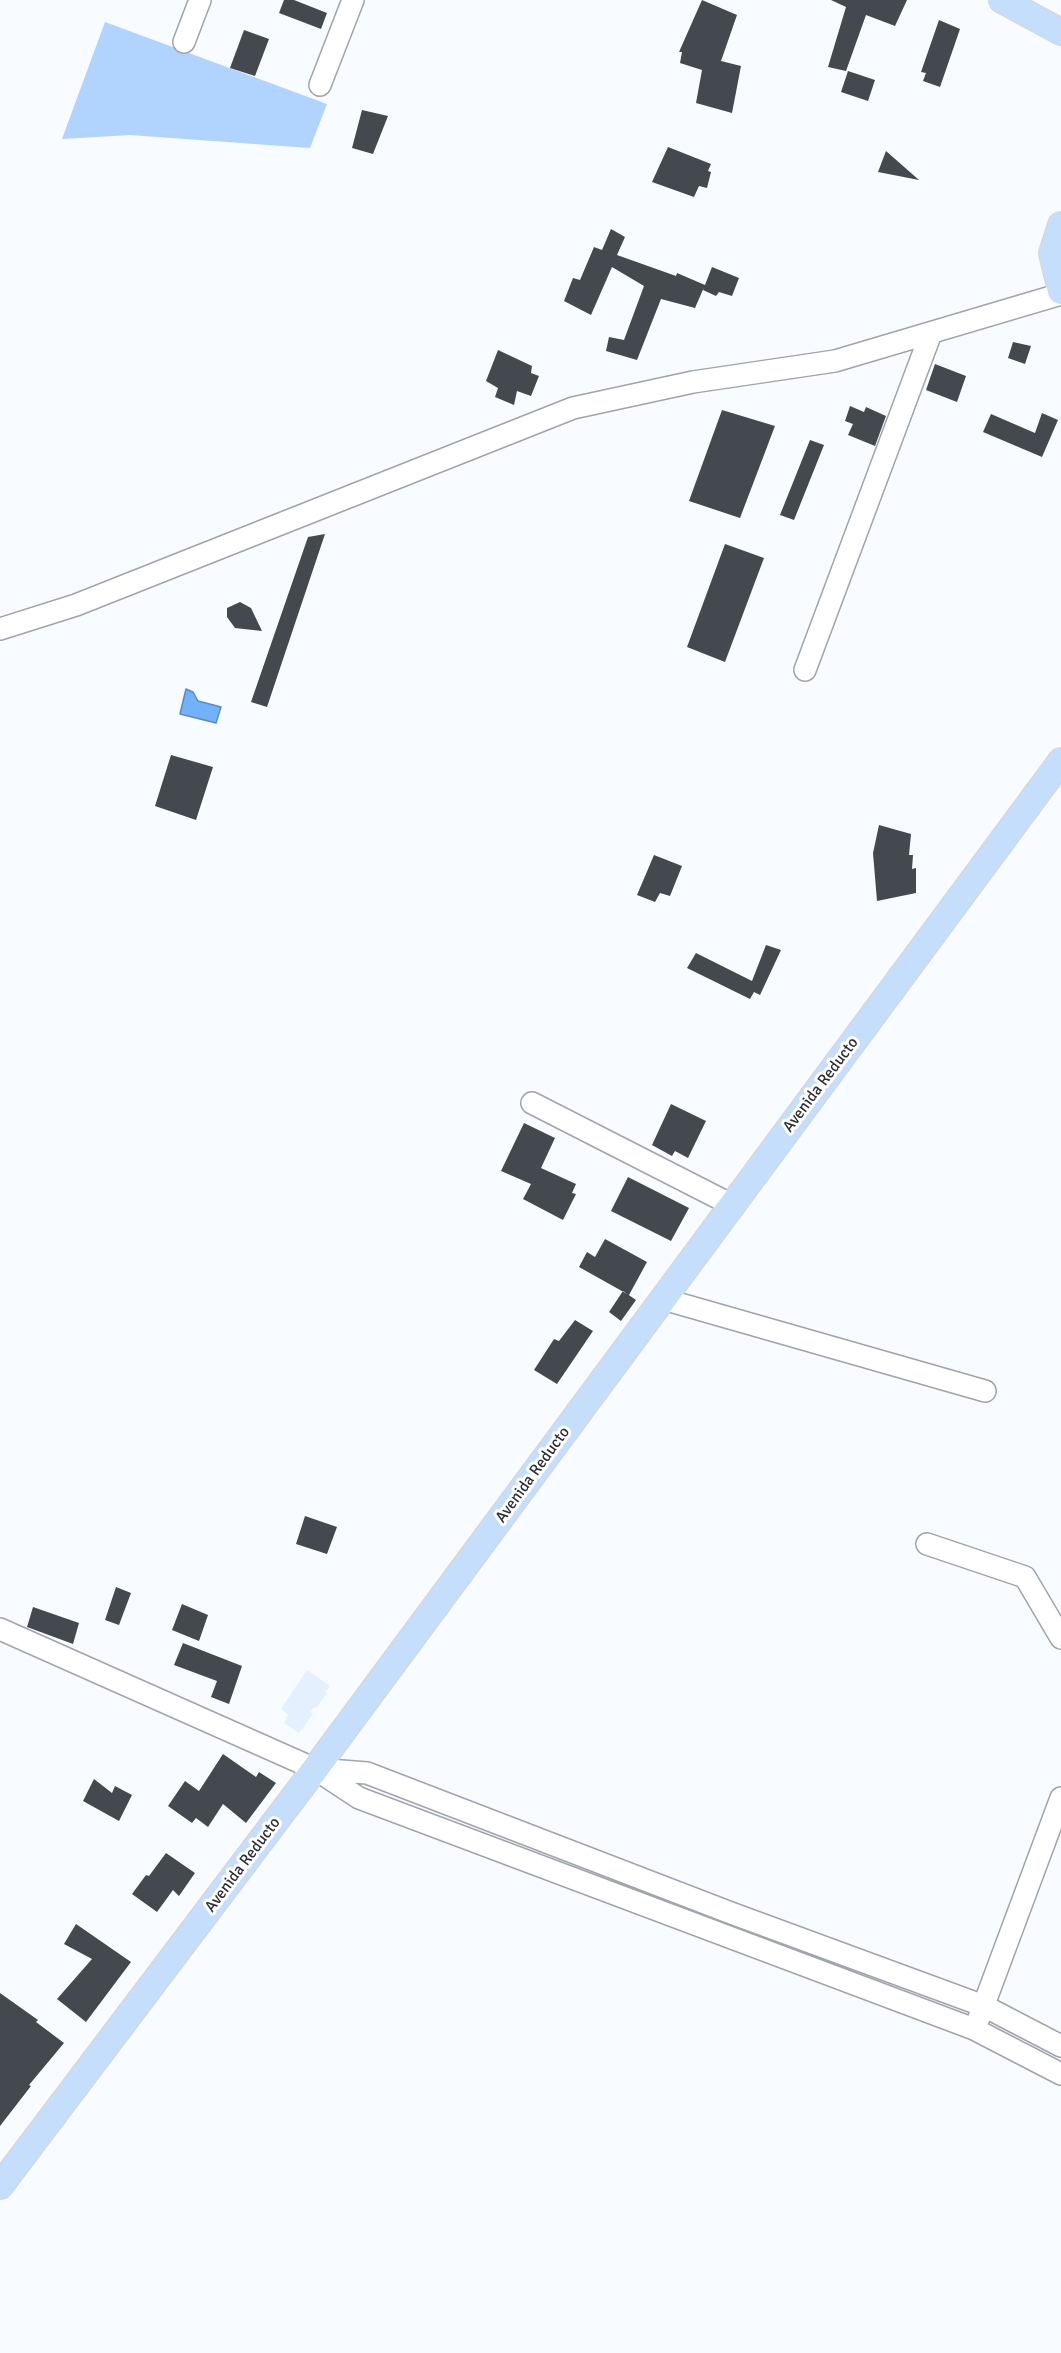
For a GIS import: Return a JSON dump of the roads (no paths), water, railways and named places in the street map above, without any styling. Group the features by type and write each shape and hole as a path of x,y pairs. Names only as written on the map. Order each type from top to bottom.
{"main road":[{"path":"1002,0 1061,32"},
{"path":"1061,225 1052,253 1061,292"},
{"name":"Avenida Reducto","path":"0,2186 315,1769 1061,761"}],"street":[{"path":"184,42 200,0"},
{"path":"320,85 353,0"},
{"path":"0,629 76,605 573,408 693,382 835,361 1061,292"},
{"path":"805,670 931,333"},
{"path":"532,1103 732,1205"},
{"path":"663,1299 985,1391"},
{"path":"927,1544 1025,1577 1061,1638"},
{"path":"0,1629 315,1769 359,1798 974,2030 1061,2074"},
{"path":"315,1769 367,1773 731,1913 984,2006 1061,2046"},
{"path":"974,2030 1061,1798"},
{"path":"724,1935 731,1913"}],"water":[{"path":"186,689 193,692 198,701 221,707 216,723 180,714"}]}
